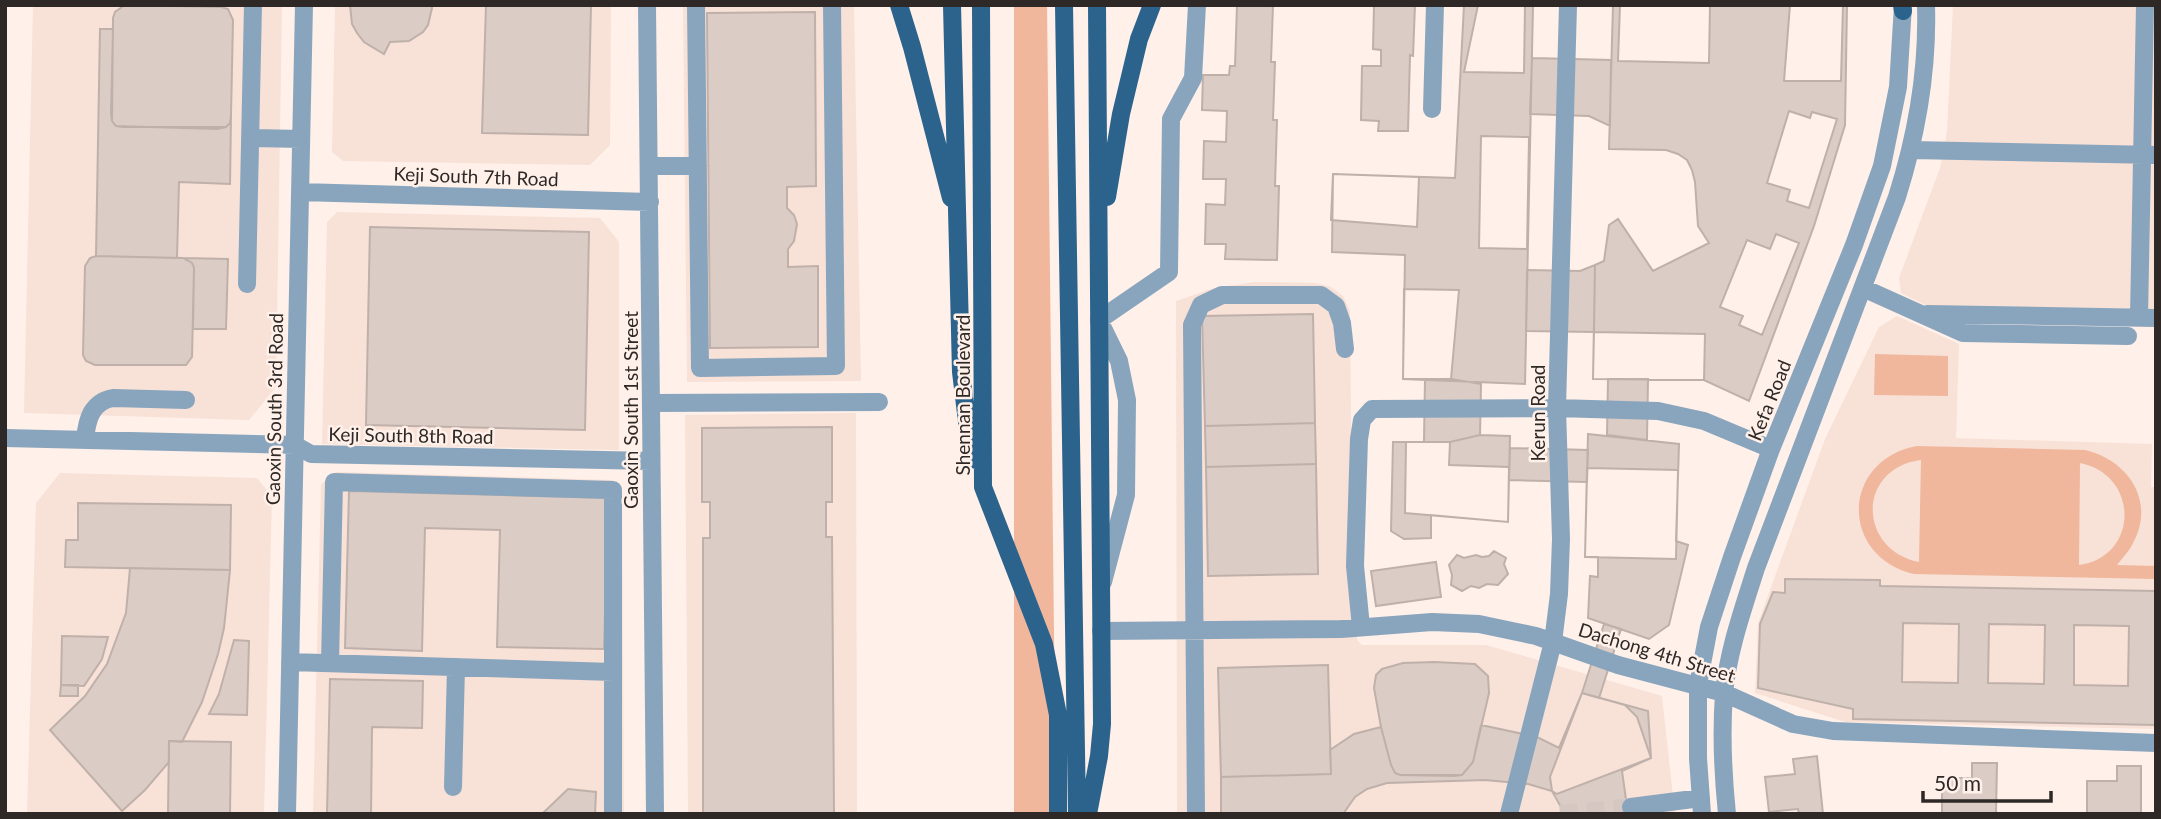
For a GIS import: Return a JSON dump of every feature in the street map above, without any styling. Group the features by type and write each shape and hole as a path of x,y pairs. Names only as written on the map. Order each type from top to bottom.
{"main road":[{"path":"899,5 958,224"},
{"path":"952,5 961,372 968,430 983,487"},
{"name":"Shennan Boulevard","path":"981,5 983,487 1044,644 1058,715 1058,814"},
{"path":"1064,5 1077,814"},
{"path":"1088,814 1101,740 1097,5"},
{"path":"1099,259 1118,128 1139,39 1152,5"}],"street":[{"path":"247,284 253,5"},
{"name":"Gaoxin South 3rd Road","path":"286,814 304,5"},
{"name":"Gaoxin South 1st Street","path":"647,5 655,814"},
{"path":"696,5 700,368 836,366 832,5"},
{"path":"1101,589 1126,495 1128,400 1119,361 1099,320 1169,272 1171,119 1194,79 1197,5"},
{"path":"1432,109 1435,5"},
{"name":"Kerun Road","path":"1509,814 1557,625 1561,539 1556,408 1568,5"},
{"path":"1727,814 1723,755 1724,693 1740,617 1756,568 1897,197 1912,150 1925,63 1926,5"},
{"path":"1920,313 2148,318 2149,155 2145,5"},
{"name":"Kefa Road","path":"1702,806 1698,685 1703,652 1718,596 1772,449 1854,245 1882,166 1898,87 1903,7"},
{"path":"250,138 301,139"},
{"path":"1912,150 2149,155"},
{"path":"650,166 698,166"},
{"name":"Keji South 7th Road","path":"300,192 650,202"},
{"path":"1863,288 1963,333 2128,336"},
{"path":"1196,814 1192,325 1201,305 1222,295 1321,295 1336,306 1342,323 1345,349"},
{"path":"85,439 91,413 102,400 186,400"},
{"path":"651,402 879,402"},
{"path":"1361,627 1355,545 1359,439 1362,419 1366,413 1380,408 1658,411 1704,421 1772,449"},
{"name":"Keji South 8th Road","path":"5,438 295,445 311,454 651,461"},
{"path":"330,663 334,482 614,490 613,814"},
{"name":"Dachong 4th Street","path":"1101,631 1341,629 1457,622 1518,631 1618,665 1724,693 1793,724 1833,731 2156,743"},
{"path":"290,662 613,672"},
{"path":"453,787 456,667"},
{"path":"1631,807 1702,806"}],"shaded area":[{"path":"33,5 282,5 276,387 249,420 24,413"},
{"path":"335,5 611,5 610,145 590,165 343,161 332,152"},
{"path":"683,5 854,5 861,381 687,382"},
{"path":"1014,5 1047,5 1056,814 1014,814"},
{"path":"1953,5 2156,5 2156,327 1959,322 1901,293 1899,278 1940,168 1947,132"},
{"path":"337,212 600,218 619,242 619,450 322,444 327,222"},
{"path":"1255,282 1315,283 1331,287 1343,296 1350,311 1352,522 1357,640 1362,645 1486,645 1662,696 1675,814 1177,814 1176,301 1214,288"},
{"path":"1897,316 1959,344 1956,438 2152,444 2151,487 2156,487 2156,729 1845,722 1755,693 1758,623 1825,439 1879,327"},
{"path":"1875,354 1948,356 1948,396 1874,395"},
{"path":"856,413 857,814 688,814 685,415"},
{"path":"1917,446 2085,450 2100,455 2125,473 2134,484 2139,498 2139,527 2131,546 2117,565 2156,566 2156,579 1914,574 1889,564 1872,548 1862,529 1859,508 1863,488 1874,469 1892,455","holes":["1921,460 1919,561 1919,562 1899,554 1884,542 1876,526 1873,509 1876,492 1885,477 1900,466","2080,463 2100,470 2114,483 2122,498 2124,516 2122,532 2113,547 2099,559 2079,565"]},
{"path":"336,472 612,480 622,491 624,814 313,814 321,484"},
{"path":"60,473 257,478 272,496 264,814 27,814 36,503"}],"building":[{"path":"125,5 228,9 233,20 231,115 230,123 226,127 116,126 112,121 113,18 115,12"},
{"path":"350,5 431,5 432,8 428,25 423,32 409,41 390,42 384,54 364,42 357,33 352,24"},
{"path":"486,5 591,5 588,135 482,133"},
{"path":"1237,5 1273,5 1273,120 1277,120 1275,186 1279,186 1277,260 1225,259 1226,244 1205,244 1206,204 1225,205 1226,179 1203,179 1204,141 1226,142 1227,111 1202,110 1203,75 1229,75 1230,66 1235,66"},
{"path":"1374,5 1415,5 1413,56 1410,55 1408,131 1378,131 1379,121 1361,120 1362,66 1381,66 1381,50 1373,49"},
{"path":"1464,5 1533,5 1525,384 1403,379 1405,255 1332,252 1333,174 1455,178"},
{"path":"1478,5 1525,5 1524,73 1464,72"},
{"path":"1613,5 1847,5 1845,125 1814,226 1749,401 1704,380 1593,379 1595,265 1604,261 1609,225 1618,219 1653,271 1709,243 1698,226 1695,182 1687,160 1666,150 1609,149"},
{"path":"1620,5 1710,5 1709,63 1618,61"},
{"path":"1790,5 1843,5 1841,81 1784,81"},
{"path":"815,12 816,186 787,187 787,208 794,215 797,224 794,241 788,249 788,267 818,266 818,347 710,348 707,13"},
{"path":"100,29 113,29 111,114 116,126 217,129 230,123 231,115 230,184 179,182 177,258 96,256"},
{"path":"1532,58 1611,60 1610,126 1589,116 1530,114"},
{"path":"1789,111 1810,118 1812,112 1837,119 1809,208 1787,201 1790,190 1767,183"},
{"path":"1481,136 1529,137 1527,249 1479,248"},
{"path":"1333,174 1419,177 1417,227 1331,220"},
{"path":"370,227 589,232 585,430 366,425"},
{"path":"1776,234 1799,243 1762,335 1739,325 1743,316 1720,307 1747,240 1770,249"},
{"path":"90,258 183,258 192,263 192,357 186,365 95,365 86,361 83,355 85,266"},
{"path":"183,258 228,259 226,329 193,329 194,268 192,263"},
{"path":"1595,265 1594,332 1526,331 1527,270 1580,271"},
{"path":"1404,289 1459,290 1451,379 1403,379"},
{"path":"1313,314 1315,423 1205,426 1202,316"},
{"path":"1594,332 1705,334 1704,380 1593,379"},
{"path":"1425,379 1451,379 1481,384 1480,435 1450,442 1424,442"},
{"path":"1608,379 1648,379 1647,440 1607,435"},
{"path":"1315,423 1316,464 1206,467 1205,426"},
{"path":"832,427 832,502 826,502 826,537 832,537 834,814 703,814 703,538 710,538 710,502 702,502 702,428"},
{"path":"1588,434 1679,444 1676,541 1688,545 1669,625 1649,639 1588,618 1590,576 1598,577 1598,557 1585,557"},
{"path":"1480,435 1510,436 1508,522 1431,515 1431,538 1404,539 1391,531 1393,442 1450,442"},
{"path":"1406,442 1450,442 1449,465 1509,467 1508,522 1405,513"},
{"path":"1510,448 1588,450 1587,482 1509,480"},
{"path":"1316,464 1318,574 1208,576 1206,467"},
{"path":"1587,468 1678,470 1676,559 1585,557"},
{"path":"349,491 608,498 604,649 497,647 500,530 425,528 422,651 345,648"},
{"path":"78,503 231,505 230,570 65,567 66,540 78,540"},
{"path":"1494,551 1506,558 1504,564 1508,574 1498,585 1487,584 1479,588 1471,586 1462,591 1451,585 1449,565 1457,555 1464,558 1476,555 1482,557 1489,556"},
{"path":"1436,562 1441,597 1376,606 1371,571"},
{"path":"130,568 230,570 224,628 202,702 182,742 169,741 169,762 122,811 50,730 85,696 107,664 126,613"},
{"path":"1785,579 1880,580 1880,586 2156,591 2156,725 1853,719 1853,709 1758,688 1760,624 1773,592 1785,593","holes":["1903,623 1959,624 1958,683 1902,682","1989,624 2045,625 2044,684 1988,683","2074,625 2129,626 2128,686 2074,685"]},
{"path":"1604,624 1621,629 1599,698 1582,693"},
{"path":"62,636 108,637 102,659 84,686 61,685"},
{"path":"234,640 249,641 247,715 209,714 219,694"},
{"path":"1403,663 1475,664 1488,676 1489,693 1473,762 1462,775 1400,775 1395,773 1391,765 1381,727 1374,688 1376,675 1382,669"},
{"path":"1328,665 1331,774 1221,777 1218,668"},
{"path":"330,679 423,681 422,728 372,727 371,814 327,814"},
{"path":"61,685 78,685 78,696 60,696"},
{"path":"1582,693 1625,705 1637,717 1651,758 1557,794 1552,791 1550,777"},
{"path":"1582,693 1648,711 1651,758 1622,771 1628,814 1562,814 1552,791 1528,784 1485,780 1387,783 1367,789 1355,797 1343,814 1221,814 1221,777 1331,774 1330,750 1354,734 1381,727 1391,765 1395,773 1400,775 1462,775 1473,762 1481,725 1537,737 1559,748"},
{"path":"169,741 231,742 230,814 168,814"},
{"path":"1817,756 1823,814 1799,814 1798,809 1769,812 1765,777 1795,774 1793,759"},
{"path":"1972,763 1997,763 1996,814 1942,813 1942,778 1972,778"},
{"path":"2117,766 2141,766 2141,814 2087,814 2087,781 2117,781"},
{"path":"568,789 596,792 595,814 542,814"}],"tunnel":[{"path":"1560,814 1631,807"}]}
